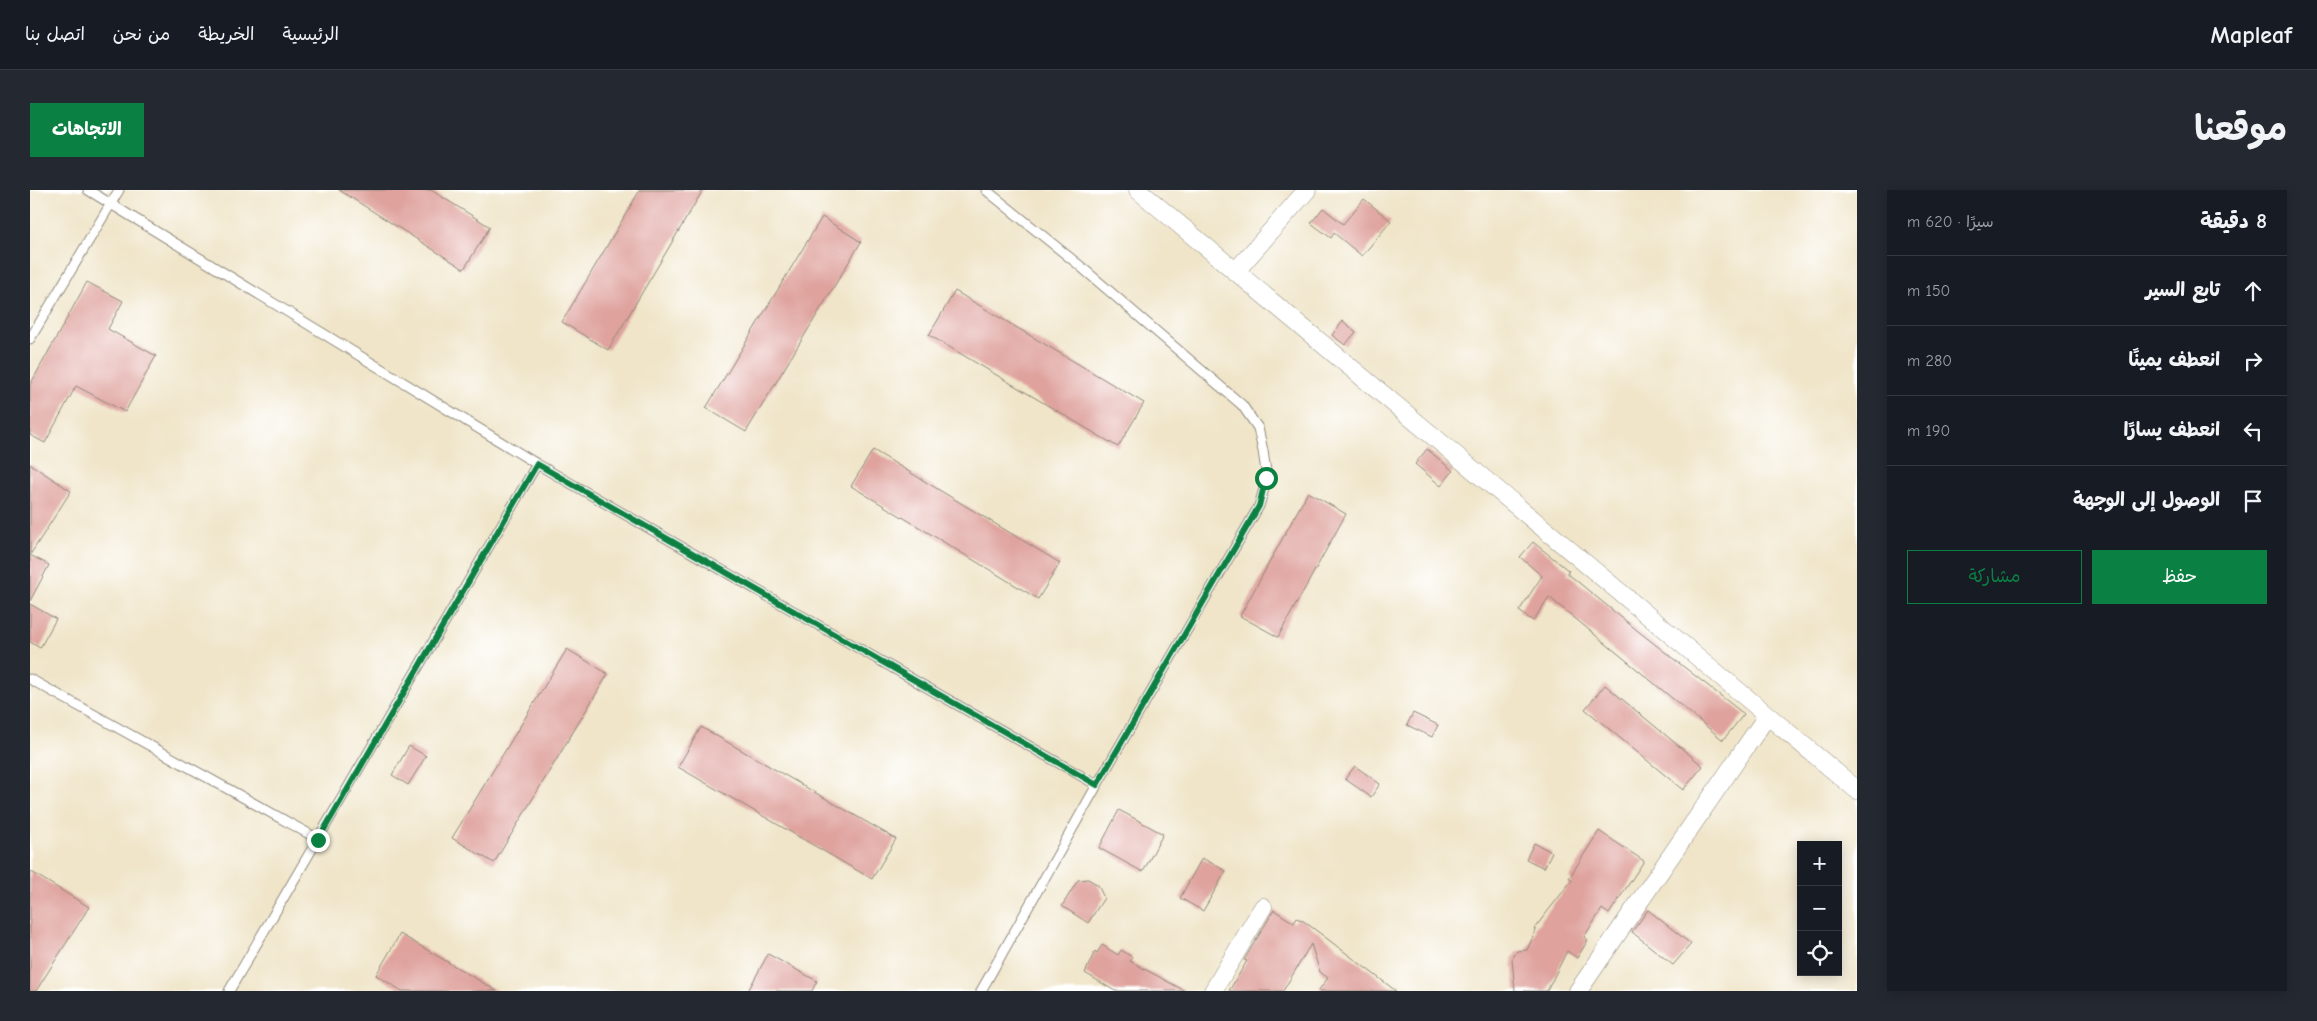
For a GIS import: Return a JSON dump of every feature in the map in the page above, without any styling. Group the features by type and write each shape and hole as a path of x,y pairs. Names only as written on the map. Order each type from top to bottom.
{"street":[{"path":"1235,272 1307,190"},
{"path":"1142,191 1235,272 1857,790"},
{"path":"1578,991 1767,716"},
{"path":"1213,991 1263,908"}],"lane":[{"path":"88,190 537,464 1097,785"},
{"path":"30,339 119,190"},
{"path":"981,991 1097,785 1259,506 1266,478 1258,428 1242,405 1079,265 986,190"},
{"path":"229,991 537,464"},
{"path":"30,679 318,840"}],"building":[{"path":"339,190 431,190 490,227 464,269"},
{"path":"640,190 703,190 608,350 562,322"},
{"path":"1364,199 1391,221 1362,256 1334,233 1331,238 1311,223 1323,208 1343,224"},
{"path":"822,217 861,242 746,432 706,408"},
{"path":"87,282 123,301 108,329 156,356 125,412 76,386 45,443 30,435 30,385"},
{"path":"955,291 1144,403 1118,447 929,335"},
{"path":"1343,321 1356,332 1345,345 1332,335"},
{"path":"1427,449 1453,471 1441,486 1415,464"},
{"path":"873,450 1060,563 1038,599 851,486"},
{"path":"30,464 71,491 30,555"},
{"path":"1308,492 1346,514 1278,637 1240,616"},
{"path":"1533,542 1569,571 1567,573 1638,631 1744,714 1723,740 1549,597 1533,621 1519,611 1542,576 1520,557"},
{"path":"30,555 49,565 30,601"},
{"path":"30,604 56,619 40,648 30,642"},
{"path":"567,649 608,674 494,863 452,838"},
{"path":"1605,685 1703,766 1683,790 1585,709"},
{"path":"1413,713 1438,725 1432,737 1407,725"},
{"path":"701,727 896,839 872,879 678,767"},
{"path":"409,746 426,756 408,785 392,775"},
{"path":"1355,766 1380,784 1371,797 1345,779"},
{"path":"1119,810 1163,834 1143,872 1099,848"},
{"path":"1599,831 1644,861 1609,914 1602,909 1584,937 1588,940 1577,958 1567,951 1547,991 1515,991 1512,959 1517,951 1527,950 1536,930 1534,929 1572,880 1569,878"},
{"path":"1534,843 1552,852 1544,868 1526,859"},
{"path":"1202,858 1226,871 1203,911 1180,898"},
{"path":"30,871 89,907 36,991 30,991"},
{"path":"1088,879 1098,885 1104,898 1088,923 1062,906 1078,880"},
{"path":"1274,910 1294,923 1297,918 1305,922 1396,991 1318,991 1328,978 1320,972 1311,944 1283,991 1229,991 1247,961 1244,960"},
{"path":"1648,910 1691,944 1673,965 1632,932"},
{"path":"400,934 497,991 402,991 376,975"},
{"path":"1102,945 1118,955 1121,950 1132,957 1130,961 1185,991 1115,991 1085,973 1095,951 1097,953"},
{"path":"768,954 817,981 812,991 748,991"}],"route":[{"path":"318,840 537,464 1097,785 1259,506 1266,478"}]}
